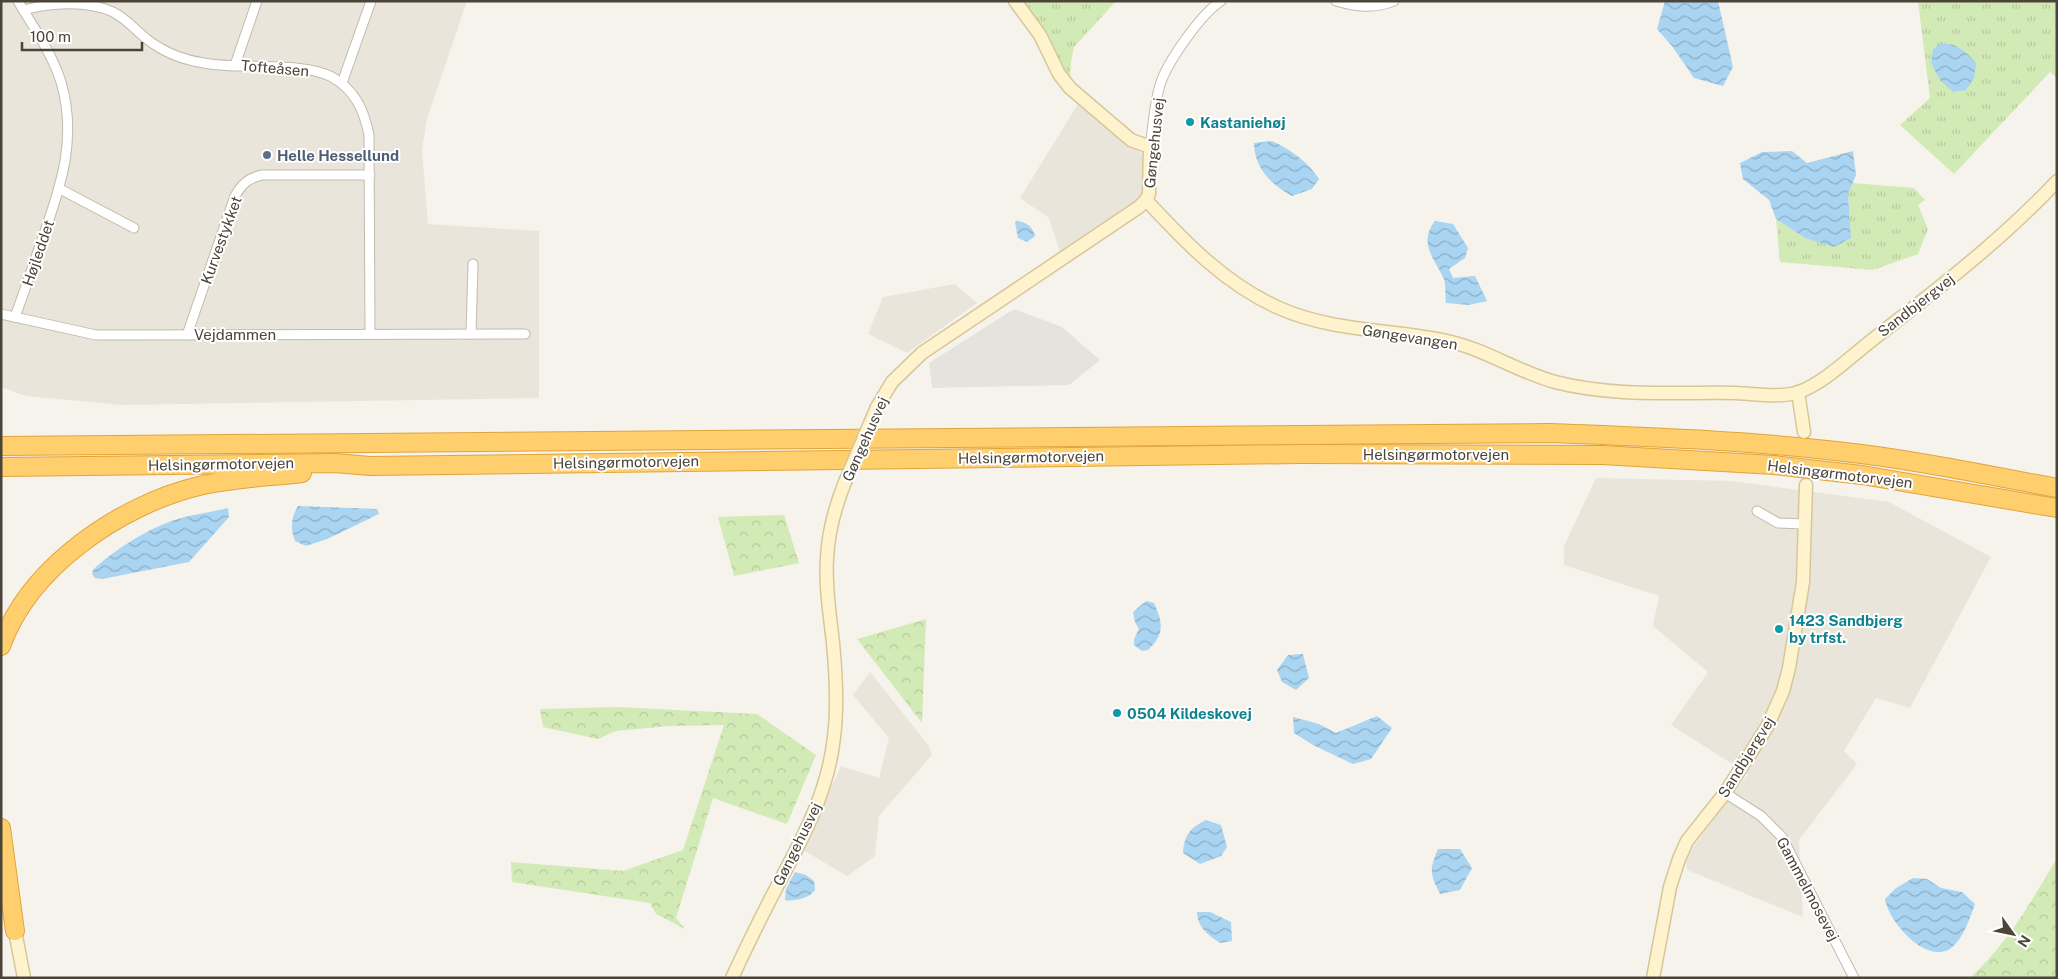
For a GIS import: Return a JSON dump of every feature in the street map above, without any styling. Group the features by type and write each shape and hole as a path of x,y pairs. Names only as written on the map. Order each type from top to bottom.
{"highway":[{"name":"Helsingørmotorvejen","path":"1,446 1551,433 1771,444 1918,462 2057,488"},
{"name":"Helsingørmotorvejen","path":"1,467 335,463 370,466 1300,454 1593,455 1724,461 1832,471 1949,488 2057,508"},
{"path":"1,646 18,611 49,572 110,523 155,501 200,486 370,466"},
{"path":"2024,482 2057,484"},
{"path":"1,828 15,931"},
{"path":"1,860 15,931"}],"street":[{"path":"235,65 257,1"},
{"path":"342,83 372,1"},
{"path":"1015,1 1032,22 1060,74 1070,88 1131,140 1150,147"},
{"name":"Gøngehusvej","path":"732,978 812,818 831,758 836,715 836,678 826,584 827,560 836,506 877,407 902,371 922,353 1146,200 1150,187 1150,147 1160,84 1168,68 1199,21 1221,1"},
{"path":"1336,1 1355,6 1372,7 1394,1"},
{"name":"Tofteåsen","path":"21,6 82,4 99,7 128,22 149,41 167,52 185,59 207,64 314,71 342,83 356,97 365,114 369,135 370,334"},
{"name":"Højleddet","path":"15,317 60,189 68,151 67,110 61,81 51,57 21,6"},
{"name":"Kurvestykket","path":"187,334 235,196 242,184 251,178 262,175 370,175"},
{"name":"Sandbjergvej","path":"1798,392 1815,384 2001,237 2057,181"},
{"path":"60,189 134,228"},
{"name":"Gøngevangen","path":"1146,200 1193,250 1218,272 1278,308 1318,321 1361,330 1451,342 1527,372 1582,388 1629,392 1787,394 1798,392"},
{"path":"471,334 473,264"},
{"name":"Vejdammen","path":"1,314 96,335 525,334"},
{"path":"1798,392 1804,432"},
{"name":"Sandbjergvej","path":"1653,978 1670,887 1679,859 1698,824 1725,793 1767,728 1782,691 1789,668 1803,582 1806,485"},
{"path":"1757,511 1778,522 1805,524"},
{"name":"Gammelmosevej","path":"1725,793 1761,816 1782,837 1854,978"},
{"path":"15,931 24,978"}],"shaded area":[{"path":"1,1 467,1 427,119 422,150 428,224 539,231 539,398 122,405 26,396 1,387"},
{"path":"1078,104 1142,154 1146,162 1147,178 1142,200 1060,252 1049,218 1020,198"},
{"path":"955,284 977,303 907,353 868,334 883,297"},
{"path":"1014,309 1062,327 1100,360 1069,385 932,388 929,363"},
{"path":"1596,478 1732,481 1889,502 1991,557 1910,708 1876,698 1844,751 1857,764 1799,840 1803,917 1687,870 1686,857 1748,774 1671,725 1708,672 1653,626 1659,596 1564,565 1564,546"},
{"path":"870,672 929,746 932,755 879,816 875,856 847,876 803,850 841,766 879,778 889,738 853,695"}],"green space":[{"path":"1020,1 1116,1 1074,47 1070,81"},
{"path":"1918,1 2057,1 2057,78 2050,72 1954,174 1900,125 1930,98"},
{"path":"1852,183 1914,188 1925,200 1918,205 1928,229 1918,254 1873,270 1780,262 1776,219 1805,238 1851,237 1848,194"},
{"path":"784,515 799,563 734,576 718,517"},
{"path":"926,619 922,723 857,639"},
{"path":"618,707 757,714 816,755 787,824 713,798 676,918 685,929 656,914 650,903 512,882 511,862 623,871 683,850 724,725 669,726 616,731 598,739 543,727 540,709"},
{"path":"2057,858 2057,978 1970,978 1984,965 2007,936"}],"water":[{"path":"1665,1 1718,1 1733,67 1723,86 1694,78 1672,46 1657,29"},
{"path":"1942,43 1961,49 1976,63 1974,78 1966,90 1953,92 1940,80 1931,63 1933,49"},
{"path":"1272,141 1298,157 1315,173 1319,179 1312,189 1292,196 1284,192 1265,174 1257,160 1254,143"},
{"path":"1792,151 1807,163 1853,151 1856,175 1848,194 1851,238 1834,247 1805,238 1776,219 1769,200 1743,179 1740,163 1762,152"},
{"path":"1435,221 1453,224 1468,248 1465,258 1449,269 1453,278 1475,276 1487,301 1469,305 1446,303 1444,279 1432,257 1428,243 1430,229"},
{"path":"1015,222 1029,225 1035,236 1027,242 1018,238"},
{"path":"298,506 377,509 379,514 327,539 306,546 295,541 292,532 293,519"},
{"path":"228,508 229,517 189,562 102,579 95,578 92,574 93,570 111,555 156,527 184,517"},
{"path":"1146,601 1154,603 1161,622 1161,628 1154,644 1148,650 1142,651 1134,645 1134,639 1139,629 1133,612"},
{"path":"1303,654 1309,678 1296,690 1282,682 1277,670 1288,655"},
{"path":"1377,716 1392,728 1371,759 1353,764 1315,746 1294,733 1293,717 1319,724 1336,733"},
{"path":"1206,820 1221,825 1227,847 1221,856 1200,864 1183,853 1186,837 1192,829"},
{"path":"1438,849 1460,849 1472,868 1460,890 1440,894 1432,872 1433,862"},
{"path":"795,872 806,875 814,881 815,890 801,899 785,900 786,889"},
{"path":"1913,878 1927,879 1941,888 1962,892 1975,904 1961,936 1953,947 1948,950 1938,952 1918,945 1900,928 1888,908 1885,899 1896,888"},
{"path":"1197,912 1210,912 1231,922 1232,941 1220,943 1211,937 1201,926"}],"place":[{"name":"Kastaniehøj","path":"1190,122"},
{"name":"Helle Hessellund","path":"267,155"},
{"name":"1423 Sandbjerg by trfst.","path":"1779,629"},
{"name":"0504 Kildeskovej","path":"1117,713"}]}
